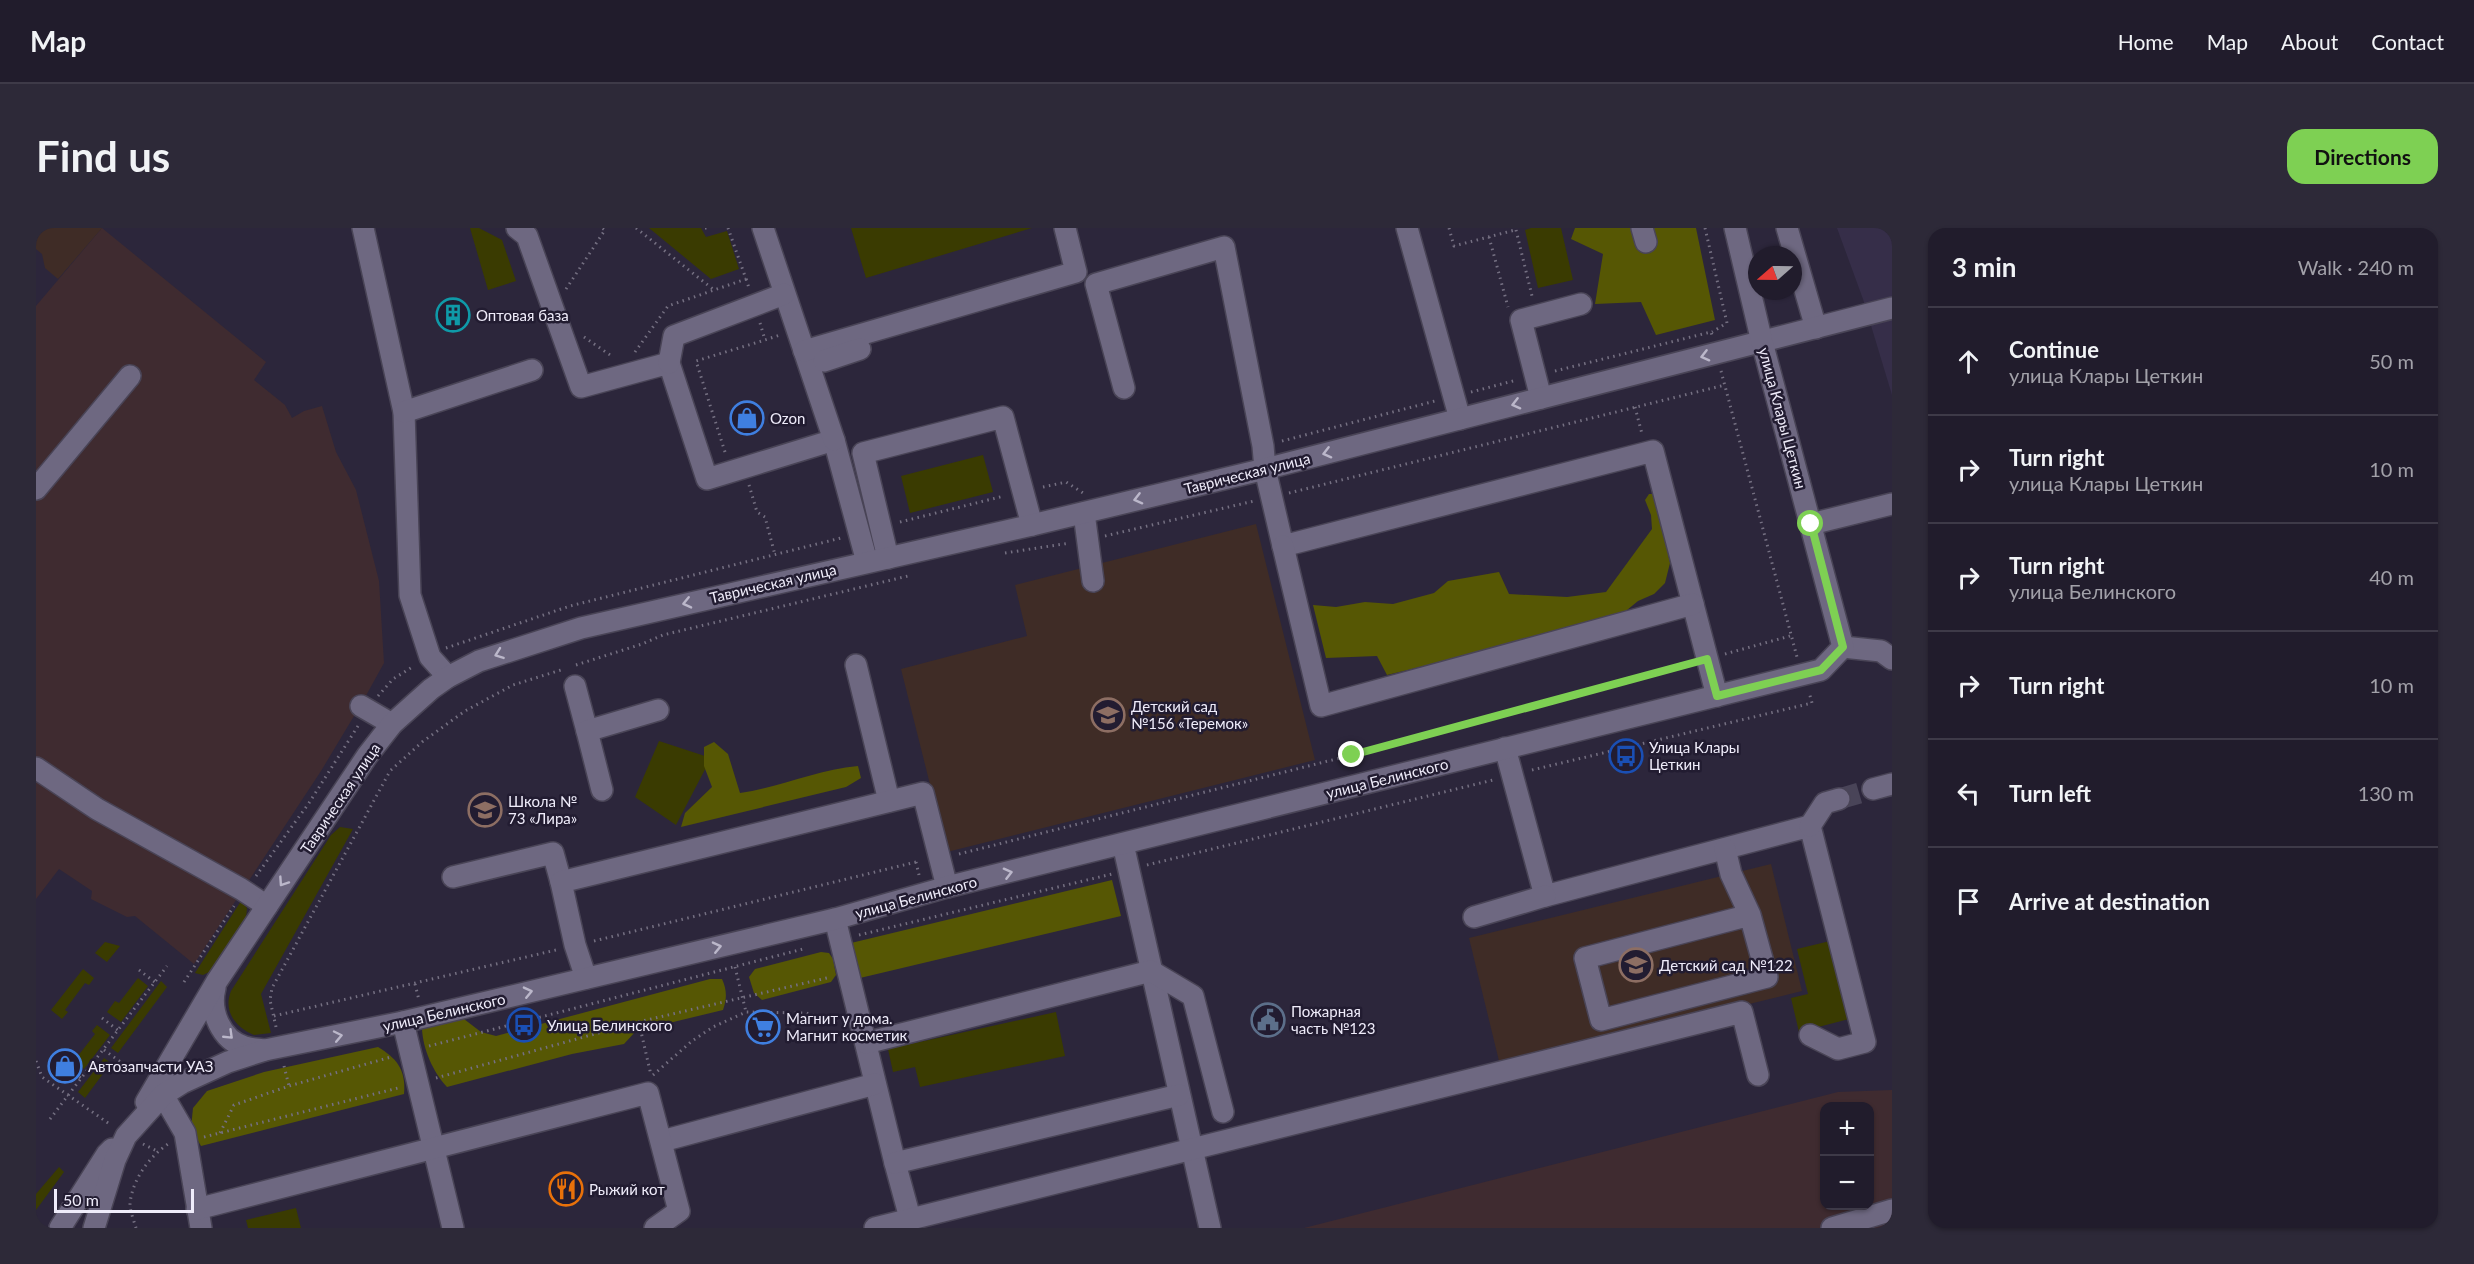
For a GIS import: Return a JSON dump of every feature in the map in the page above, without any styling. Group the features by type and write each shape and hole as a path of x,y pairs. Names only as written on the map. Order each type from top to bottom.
{"street":[{"path":"363,228 404,412 410,595 430,657 448,677"},
{"path":"517,228 526,236 581,387 669,363"},
{"path":"763,228 834,440 867,562"},
{"path":"804,351 1076,272 1065,228"},
{"path":"1407,228 1460,419"},
{"name":"улица Клары Цеткин","path":"1735,228 1762,342 1843,647"},
{"path":"1788,228 1816,328"},
{"path":"1124,388 1096,284 1224,247 1263,446 1265,469 1322,706 1693,604"},
{"path":"824,361 1046,292"},
{"path":"784,294 674,336 669,363 707,479 834,440"},
{"path":"1541,398 1521,320 1581,304"},
{"name":"Таврическая улица","path":"60,1228 106,1154 126,1136 217,981 367,756 392,724 431,689 478,661 581,628 1084,513 1265,469 1892,308"},
{"path":"404,412 532,370"},
{"path":"36,489 130,376"},
{"path":"888,558 863,453 1003,417 1032,525"},
{"path":"1283,546 1653,451 1717,696"},
{"path":"1811,524 1892,504"},
{"path":"1084,513 1093,580"},
{"path":"1843,647 1881,651 1892,659"},
{"name":"улица Белинского","path":"94,1228 115,1160 126,1136 163,1095 202,1073 265,1050 403,1022 835,919 948,887 1821,670 1843,647"},
{"path":"855,665 888,801"},
{"path":"575,686 602,790"},
{"path":"361,706 392,724"},
{"path":"587,731 658,710"},
{"path":"1504,748 1545,896"},
{"path":"36,768 97,809 241,889 267,906"},
{"path":"561,882 923,793 948,887"},
{"path":"1474,917 1810,826 1825,803 1839,799"},
{"path":"1810,826 1864,1042 1838,1049 1810,1035"},
{"path":"1123,844 1210,1228"},
{"path":"1725,849 1731,874 1750,915 1767,977 1601,1020 1585,958 1750,915"},
{"path":"453,877 553,853 575,945 586,978"},
{"path":"835,919 910,1218"},
{"path":"864,1035 1151,971 1193,996 1222,1112"},
{"path":"217,981 212,1000 216,1020 227,1036 244,1047 265,1050"},
{"path":"874,1228 1742,1012 1758,1075"},
{"path":"403,1022 420,1049 418,1083 453,1228"},
{"path":"662,1141 875,1084"},
{"path":"163,1095 185,1133 199,1219 434,1149 648,1094 680,1211 655,1228"},
{"path":"895,1163 1179,1095"},
{"path":"1832,1228 1892,1210"}],"path":[{"path":"562,295 605,230 602,228"},
{"path":"636,228 714,290"},
{"path":"705,228 710,228"},
{"path":"728,228 765,340"},
{"path":"1449,228 1454,246 1515,229 1533,301"},
{"path":"1705,228 1727,323 1711,332"},
{"path":"631,357 668,306 746,279"},
{"path":"580,334 616,359"},
{"path":"775,555 765,517 757,512 740,452 726,456 696,361 784,334"},
{"path":"1002,554 1087,540 1272,497 1725,385 1795,652"},
{"path":"277,1031 270,1000 273,988 390,771 422,742 465,711 513,685 642,644 663,635 912,575"},
{"path":"274,1016 415,984 904,864 940,859 1352,755 1790,636"},
{"path":"1810,695 1812,703"},
{"path":"50,1119 167,966"},
{"path":"735,967 746,1012"},
{"path":"139,970 156,983"},
{"path":"136,1228 130,1205 139,1175 157,1151 185,1133 201,1138 418,1083 639,1022 847,973"},
{"path":"415,984 418,995"},
{"path":"639,1022 652,1076 692,1041 746,1012 806,1013 864,1035"},
{"path":"102,1018 119,1031"},
{"path":"220,1133 234,1106 289,1086 420,1049"},
{"path":"104,1050 122,1063"},
{"path":"36,1061 42,1077 126,1136"},
{"path":"65,1066 82,1079"},
{"path":"284,1066 289,1086"}],"shaded area":[{"path":"36,228 102,228 58,279 45,268 42,254 36,249"},
{"path":"102,228 266,362 254,380 285,405 292,418 304,411 322,406 336,452 356,490 379,581 384,663 321,771 194,964 135,916 127,917 91,899 92,891 59,869 36,899 36,306"},
{"path":"470,228 479,228 502,240 516,281 488,290"},
{"path":"649,228 701,228 706,237 727,231 739,269 711,279"},
{"path":"851,228 1032,228 866,278"},
{"path":"1561,228 1573,280 1538,288 1525,230"},
{"path":"1575,228 1696,228 1715,320 1656,335 1641,302 1595,304 1603,254 1571,239"},
{"path":"1837,228 1892,228 1892,395 1863,299"},
{"path":"983,455 993,492 910,513 901,476"},
{"path":"1649,494 1655,494 1670,563 1665,583 1654,594 1638,601 1615,620 1387,675 1377,656 1326,658 1313,605 1336,607 1365,602 1393,604 1434,593 1448,581 1499,572 1509,594 1567,597 1606,592 1652,529 1651,515 1645,500"},
{"name":"Детский сад №156 «Теремок»","path":"1256,524 1315,760 947,852 901,669 1027,636 1015,585"},
{"path":"659,741 711,758 676,825 635,797"},
{"path":"714,742 728,754 740,793 828,771 858,766 861,778 846,787 681,827 685,813 712,787 704,766 704,747"},
{"path":"340,827 353,829 261,994 271,1033 254,1035 247,1032 232,1018 229,1005 231,991 331,835"},
{"name":"Детский сад №122","path":"1771,864 1802,991 1500,1065 1469,938"},
{"path":"1112,880 1121,916 860,978 851,943"},
{"path":"241,901 247,908 246,918 211,971 203,975 195,973"},
{"path":"1830,941 1849,1019 1799,1032 1791,998 1808,994 1797,949"},
{"path":"105,942 120,946 107,962 95,953"},
{"path":"821,952 829,953 833,959 836,975 831,982 762,1000 754,993 749,977 755,969"},
{"path":"83,969 94,978 89,985 85,983 65,1010 68,1012 62,1019 51,1010"},
{"path":"138,978 148,986 121,1022 107,1012 115,1001 119,1003"},
{"path":"710,979 722,979 726,995 723,1010 636,1031 624,1044 572,1054 447,1087 433,1067 424,1044 422,1029 464,1019 481,1032 496,1036"},
{"path":"161,981 167,987 118,1053 111,1048"},
{"path":"1056,1012 1065,1056 920,1087 915,1067 893,1072 888,1049"},
{"path":"97,1025 110,1035 84,1069 74,1061 95,1034 92,1031"},
{"path":"378,1047 391,1056 399,1066 404,1079 404,1094 201,1146 191,1128 193,1108 207,1091 264,1072"},
{"path":"104,1058 111,1063 85,1098 78,1092"},
{"path":"1892,1090 1892,1228 1304,1228 1838,1092"},
{"path":"59,1167 64,1172 36,1210 36,1194"},
{"path":"296,1208 301,1228 248,1228 246,1220"}],"tunnel":[{"path":"1839,799 1873,789"}],"place":[{"name":"Оптовая база","path":"453,315"},
{"name":"Ozon","path":"747,418"},
{"name":"Детский сад №156 «Теремок»","path":"1108,715"},
{"name":"Улица Клары Цеткин","path":"1626,756"},
{"name":"Школа № 73 «Лира»","path":"485,810"},
{"name":"Детский сад №122","path":"1636,965"},
{"name":"Пожарная часть №123","path":"1268,1020"},
{"name":"Улица Белинского","path":"524,1025"},
{"name":"Магнит у дома. Магнит косметик","path":"763,1027"},
{"name":"Автозапчасти УАЗ","path":"65,1066"},
{"name":"Рыжий кот","path":"566,1189"}],"route":[{"path":"1352,755 1707,659 1717,696 1821,670 1843,647 1811,524"}]}
